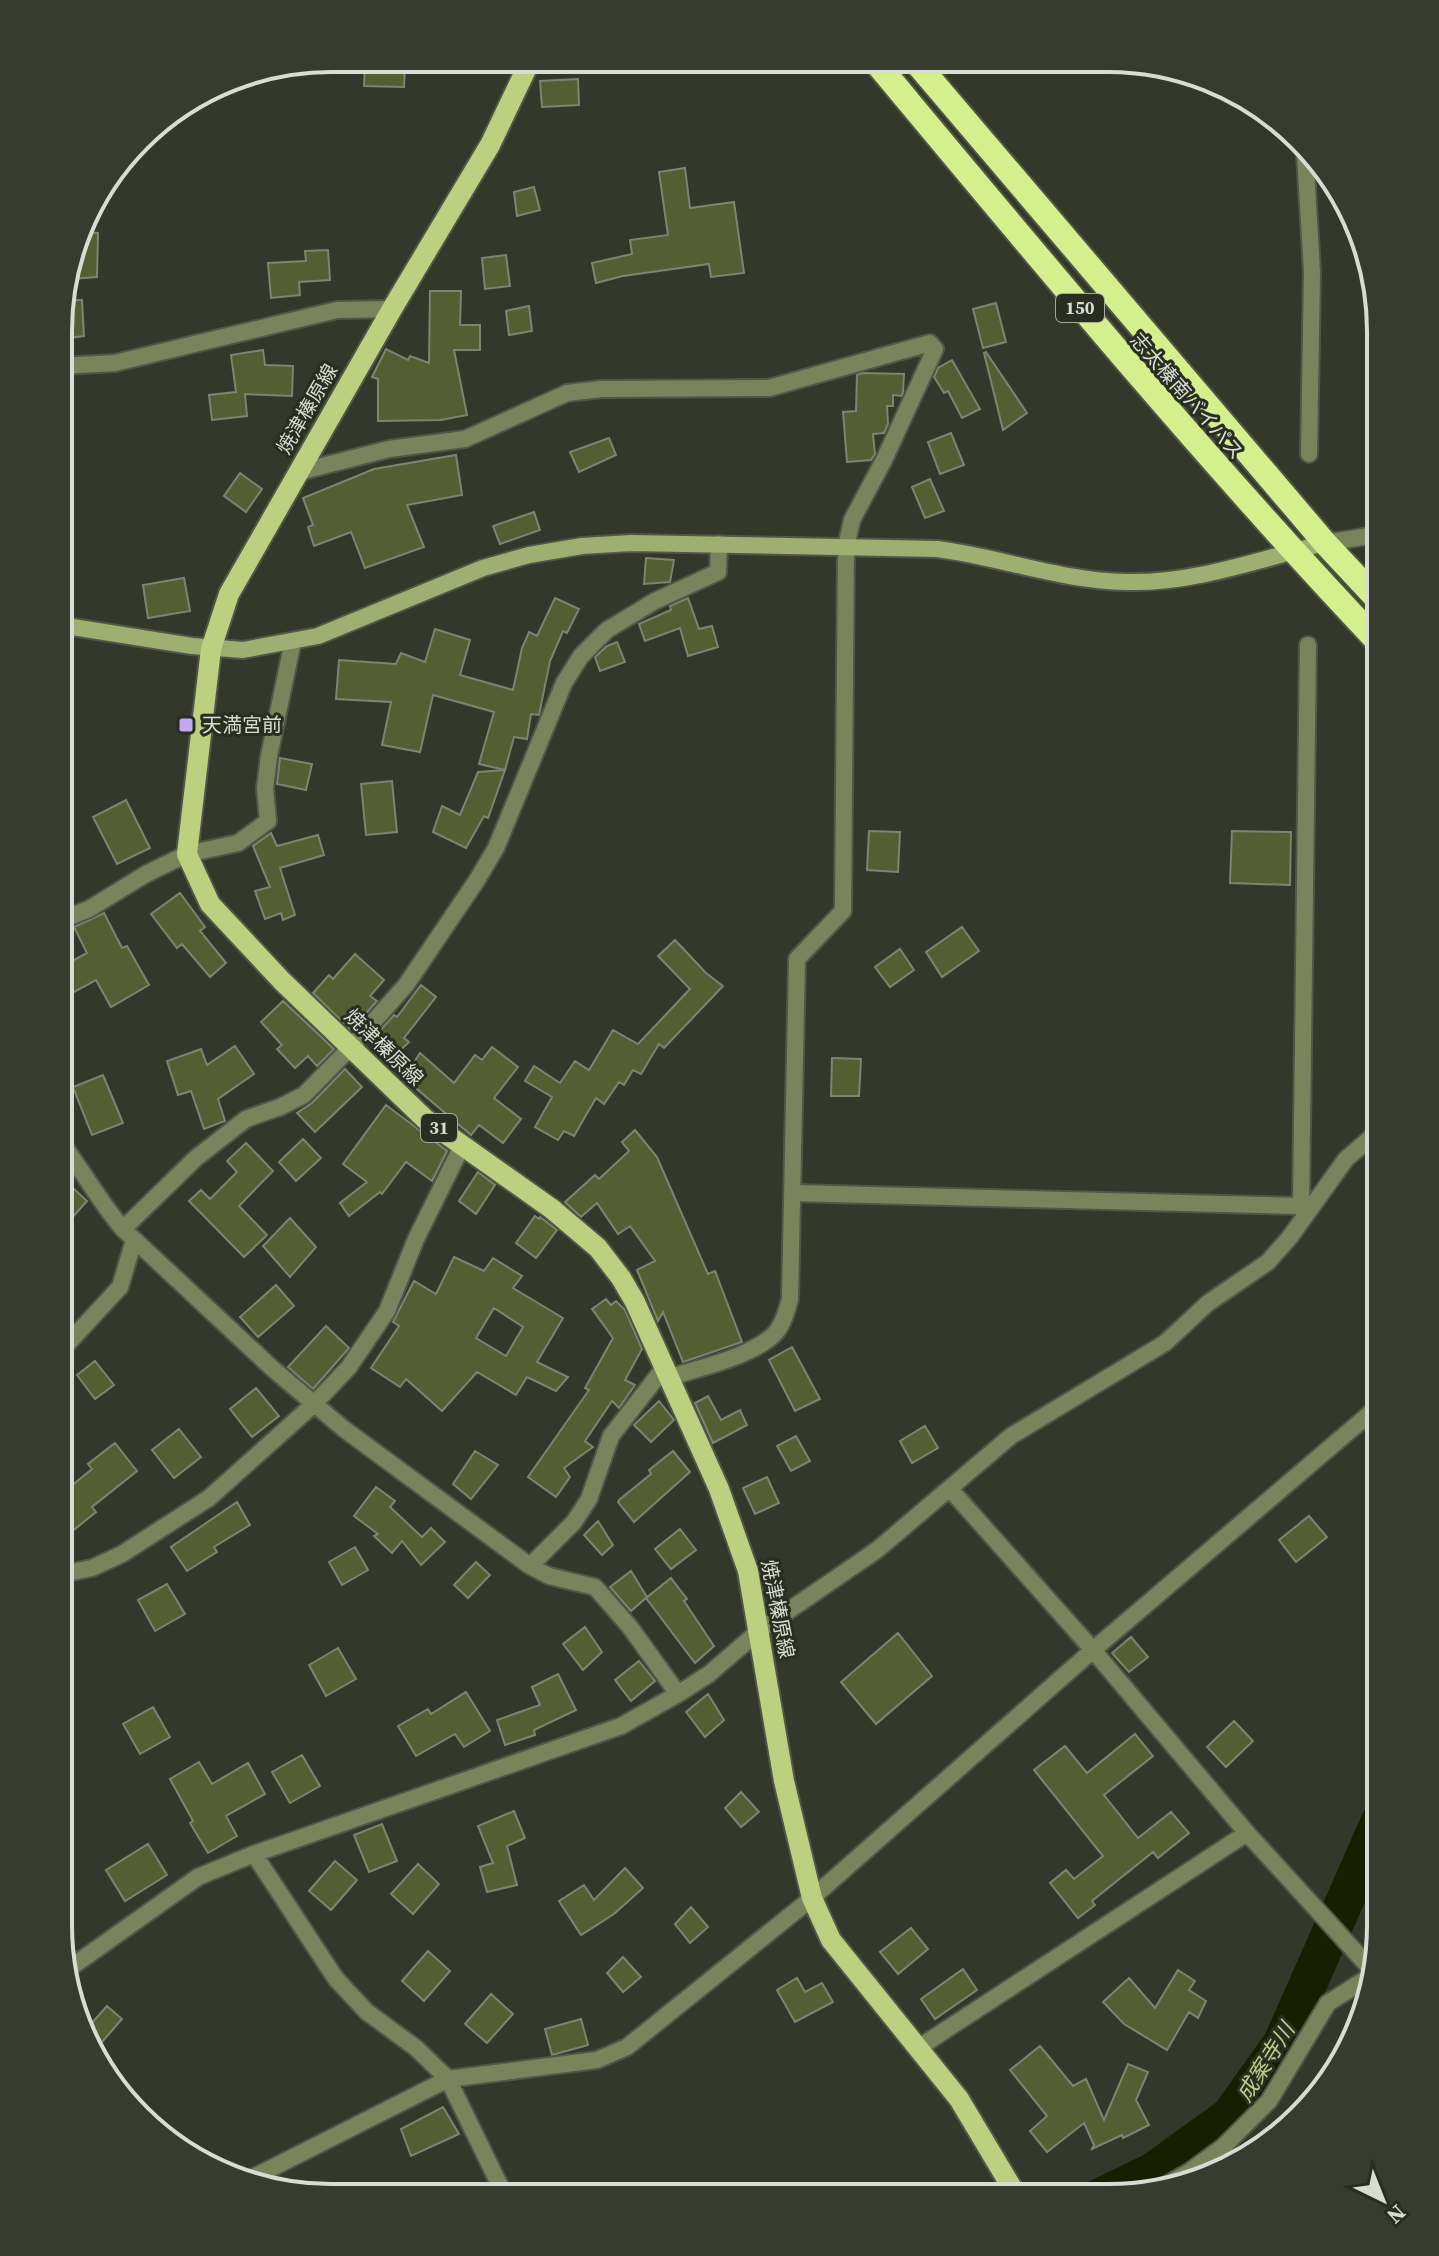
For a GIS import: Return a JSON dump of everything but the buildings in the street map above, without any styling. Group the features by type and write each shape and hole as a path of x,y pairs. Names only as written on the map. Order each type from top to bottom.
{"highway":[{"name":"志太榛南バイパス","path":"884,72 1106,340 1292,551 1367,630"},
{"name":"志太榛南バイパス","path":"924,72 1325,543 1367,588"}],"main road":[{"name":"焼津榛原線","path":"524,73 490,145 229,594 211,649 187,854 210,904 350,1048 425,1119 552,1209 598,1248 621,1278 635,1302 719,1489 743,1557 759,1631 784,1781 812,1898 831,1940 959,2099 1010,2184"}],"street":[{"path":"1306,165 1312,272 1309,454"},
{"path":"72,365 115,363 337,310 392,309"},
{"path":"299,472 389,449 465,439 567,393 601,389 769,388 930,343 935,349 852,520 846,547 843,911 797,959 790,1299 784,1319 772,1337 744,1352 666,1373 611,1436 589,1499 574,1522 530,1566"},
{"path":"72,627 211,649 243,650 318,636 483,568 529,555 606,544 719,544 963,552 1075,577 1160,582 1325,543 1367,536"},
{"path":"72,1339 120,1287 128,1234 209,1148 246,1119 304,1095 406,985 496,848 564,683 581,656 607,630 655,601 718,572 719,544"},
{"path":"72,916 187,854 238,843 268,821 265,788 269,756 293,641"},
{"path":"1306,1206 1308,645"},
{"path":"75,1964 198,1877 254,1854 621,1726 678,1694 709,1674 759,1631 877,1550 1011,1436 1165,1343 1208,1303 1268,1262 1290,1237 1306,1206 1346,1159 1366,1141"},
{"path":"72,1572 92,1568 122,1554 209,1498 314,1404 349,1367 387,1311 416,1239 463,1144"},
{"path":"72,1158 128,1234 344,1429 530,1566 549,1576 595,1587 630,1627 678,1694"},
{"path":"793,1193 1306,1206"},
{"path":"260,2174 448,2079 597,2060 627,2047 812,1898 1093,1650 1366,1417"},
{"path":"950,1489 1093,1650 1247,1833 1364,1961"},
{"path":"918,2048 1247,1833"},
{"path":"254,1854 336,1979 367,2012 416,2048 448,2079 499,2184"},
{"path":"1194,2169 1223,2147 1269,2101 1328,2003 1360,1983"}],"waterway":[{"name":"成案寺川","path":"1130,2182 1154,2171 1230,2116 1282,2043 1366,1853"}],"place":[{"name":"天満宮前","path":"186,725"}]}
